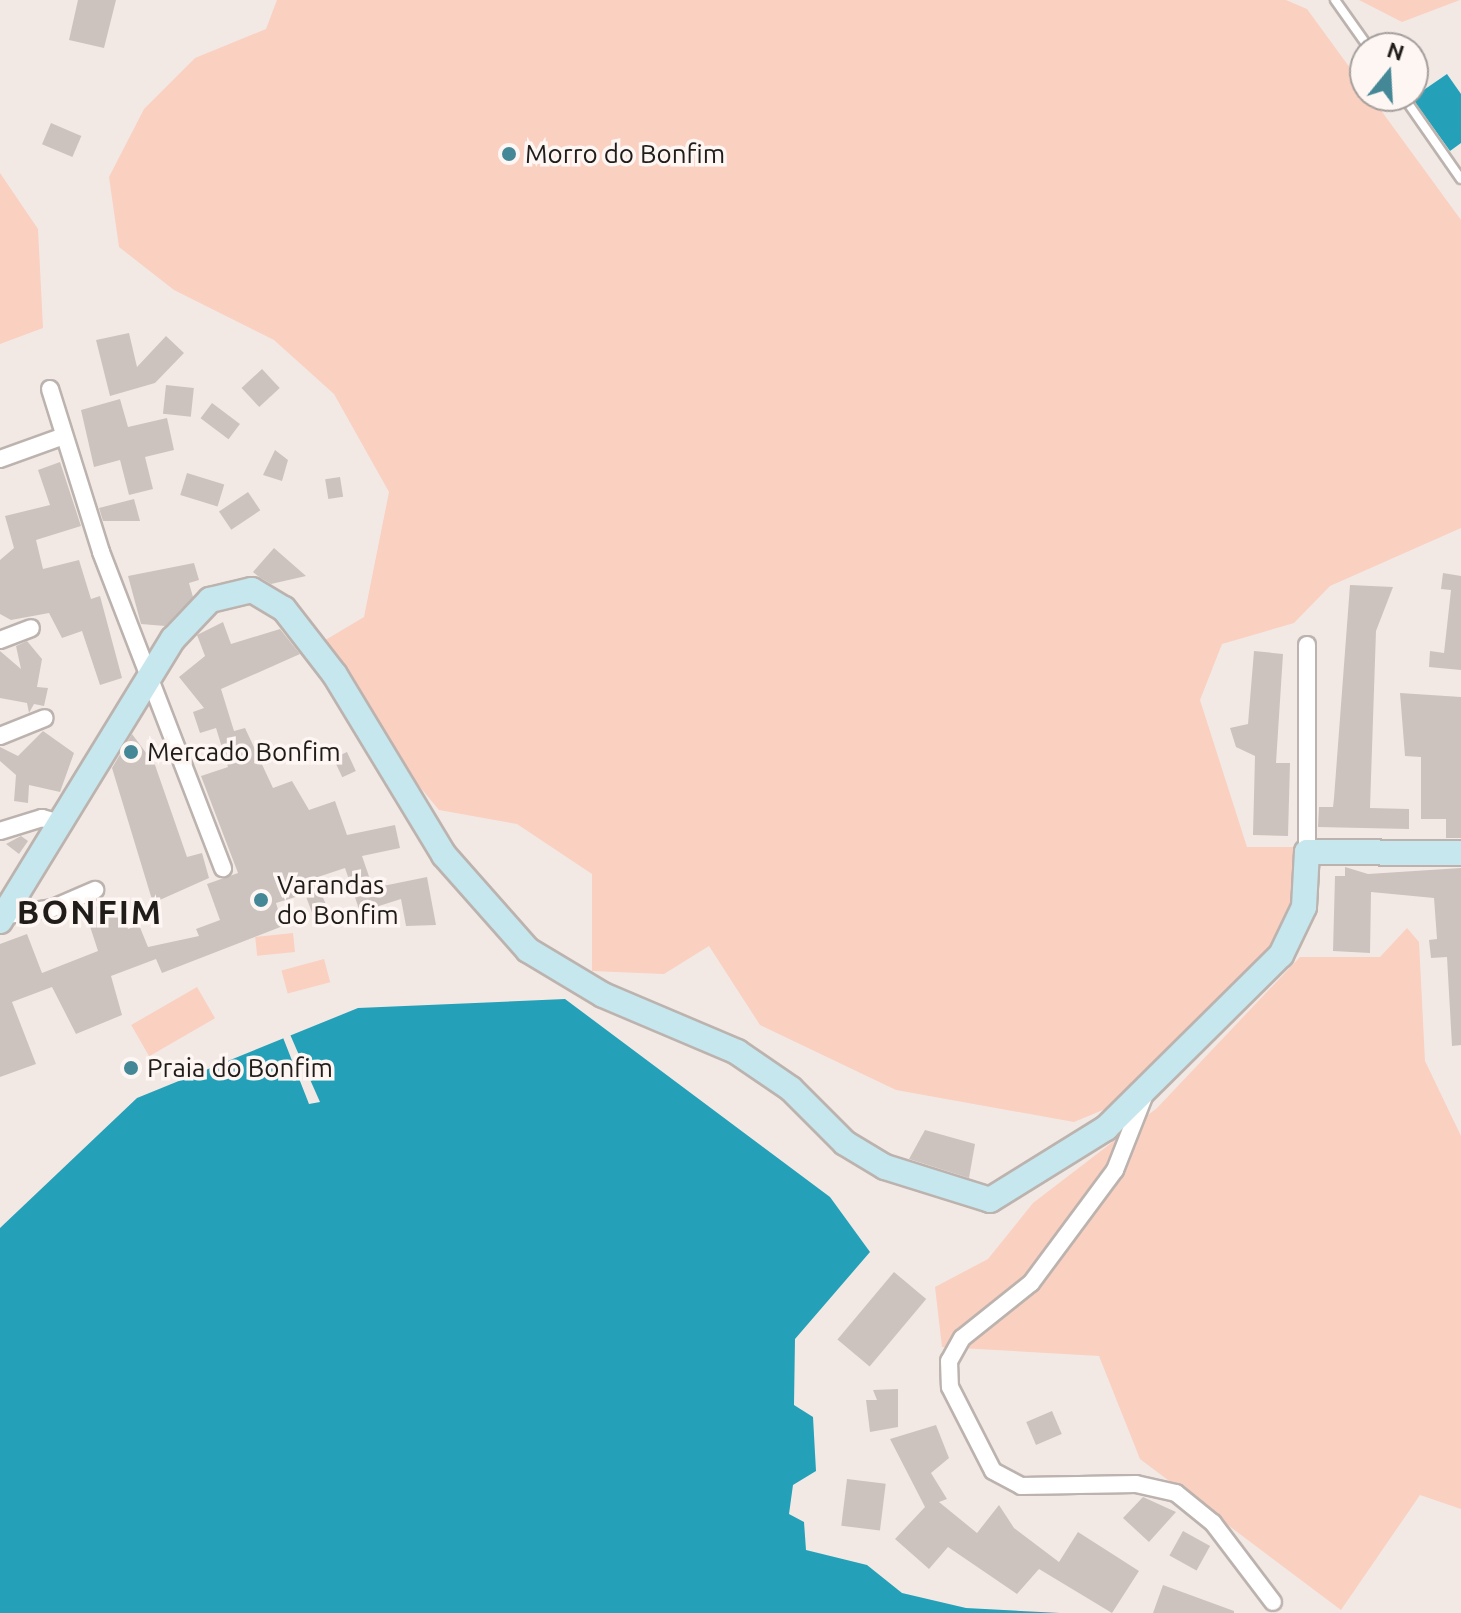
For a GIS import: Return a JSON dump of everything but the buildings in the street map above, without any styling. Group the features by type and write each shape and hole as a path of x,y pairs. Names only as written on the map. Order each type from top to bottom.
{"main road":[{"path":"4,918 148,681 210,600 252,590 269,595 335,675 444,855 528,950 603,995 737,1052 791,1089 845,1143 885,1167 990,1200 1055,1164 1146,1092 1281,955 1304,907 1307,852 1461,853"}],"street":[{"path":"50,389 148,681 223,868"},
{"path":"0,459 64,436"},
{"path":"0,640 31,628"},
{"path":"1307,645 1307,852"},
{"path":"0,736 45,718"},
{"path":"0,831 42,818 63,824"},
{"path":"4,918 53,908 95,890"},
{"path":"1146,1092 1115,1170 1031,1283 962,1338 949,1361 950,1387 993,1471 1021,1486 1136,1484 1176,1493 1213,1523 1273,1602"}],"lane":[{"path":"1335,0 1358,32"},
{"path":"1414,112 1461,179"}],"shaded area":[{"path":"277,0 1286,0 1307,9 1349,67 1349,112 1382,112 1461,220 1461,528 1330,586 1294,623 1222,644 1200,700 1247,847 1307,847 1296,933 1146,1092 1074,1122 896,1090 760,1025 709,946 664,974 592,971 592,874 517,824 439,810 307,651 364,617 389,492 334,394 274,340 174,290 119,247 109,177 144,109 195,58 266,29"},
{"path":"1359,0 1460,0 1402,22"},
{"path":"0,173 38,229 43,328 0,344"},
{"path":"1407,928 1419,942 1425,1061 1461,1136 1461,1509 1420,1495 1341,1610 1140,1459 1099,1356 942,1347 935,1287 988,1259 1033,1203 1157,1108 1300,957 1380,957"},
{"path":"293,933 295,952 257,956 255,937"},
{"path":"324,959 330,982 288,994 281,970"},
{"path":"197,987 215,1018 149,1056 131,1025"}],"water":[{"path":"1447,74 1461,94 1461,143 1450,151 1422,112 1429,112 1429,86"},
{"path":"565,999 830,1197 870,1252 795,1339 794,1405 813,1417 816,1471 793,1485 789,1514 804,1522 806,1550 867,1565 902,1593 966,1608 1060,1613 0,1613 0,1228 137,1098 358,1008"}],"pier":[{"path":"289,1032 302,1062 311,1060 316,1072 308,1075 320,1102 309,1104 282,1035"}],"place":[{"name":"Morro do Bonfim","path":"509,154"},
{"name":"Mercado Bonfim","path":"131,752"},
{"name":"Varandas do Bonfim","path":"261,900"},
{"name":"Praia do Bonfim","path":"131,1068"}],"district":[{"name":"BONFIM","path":"90,912"}]}
